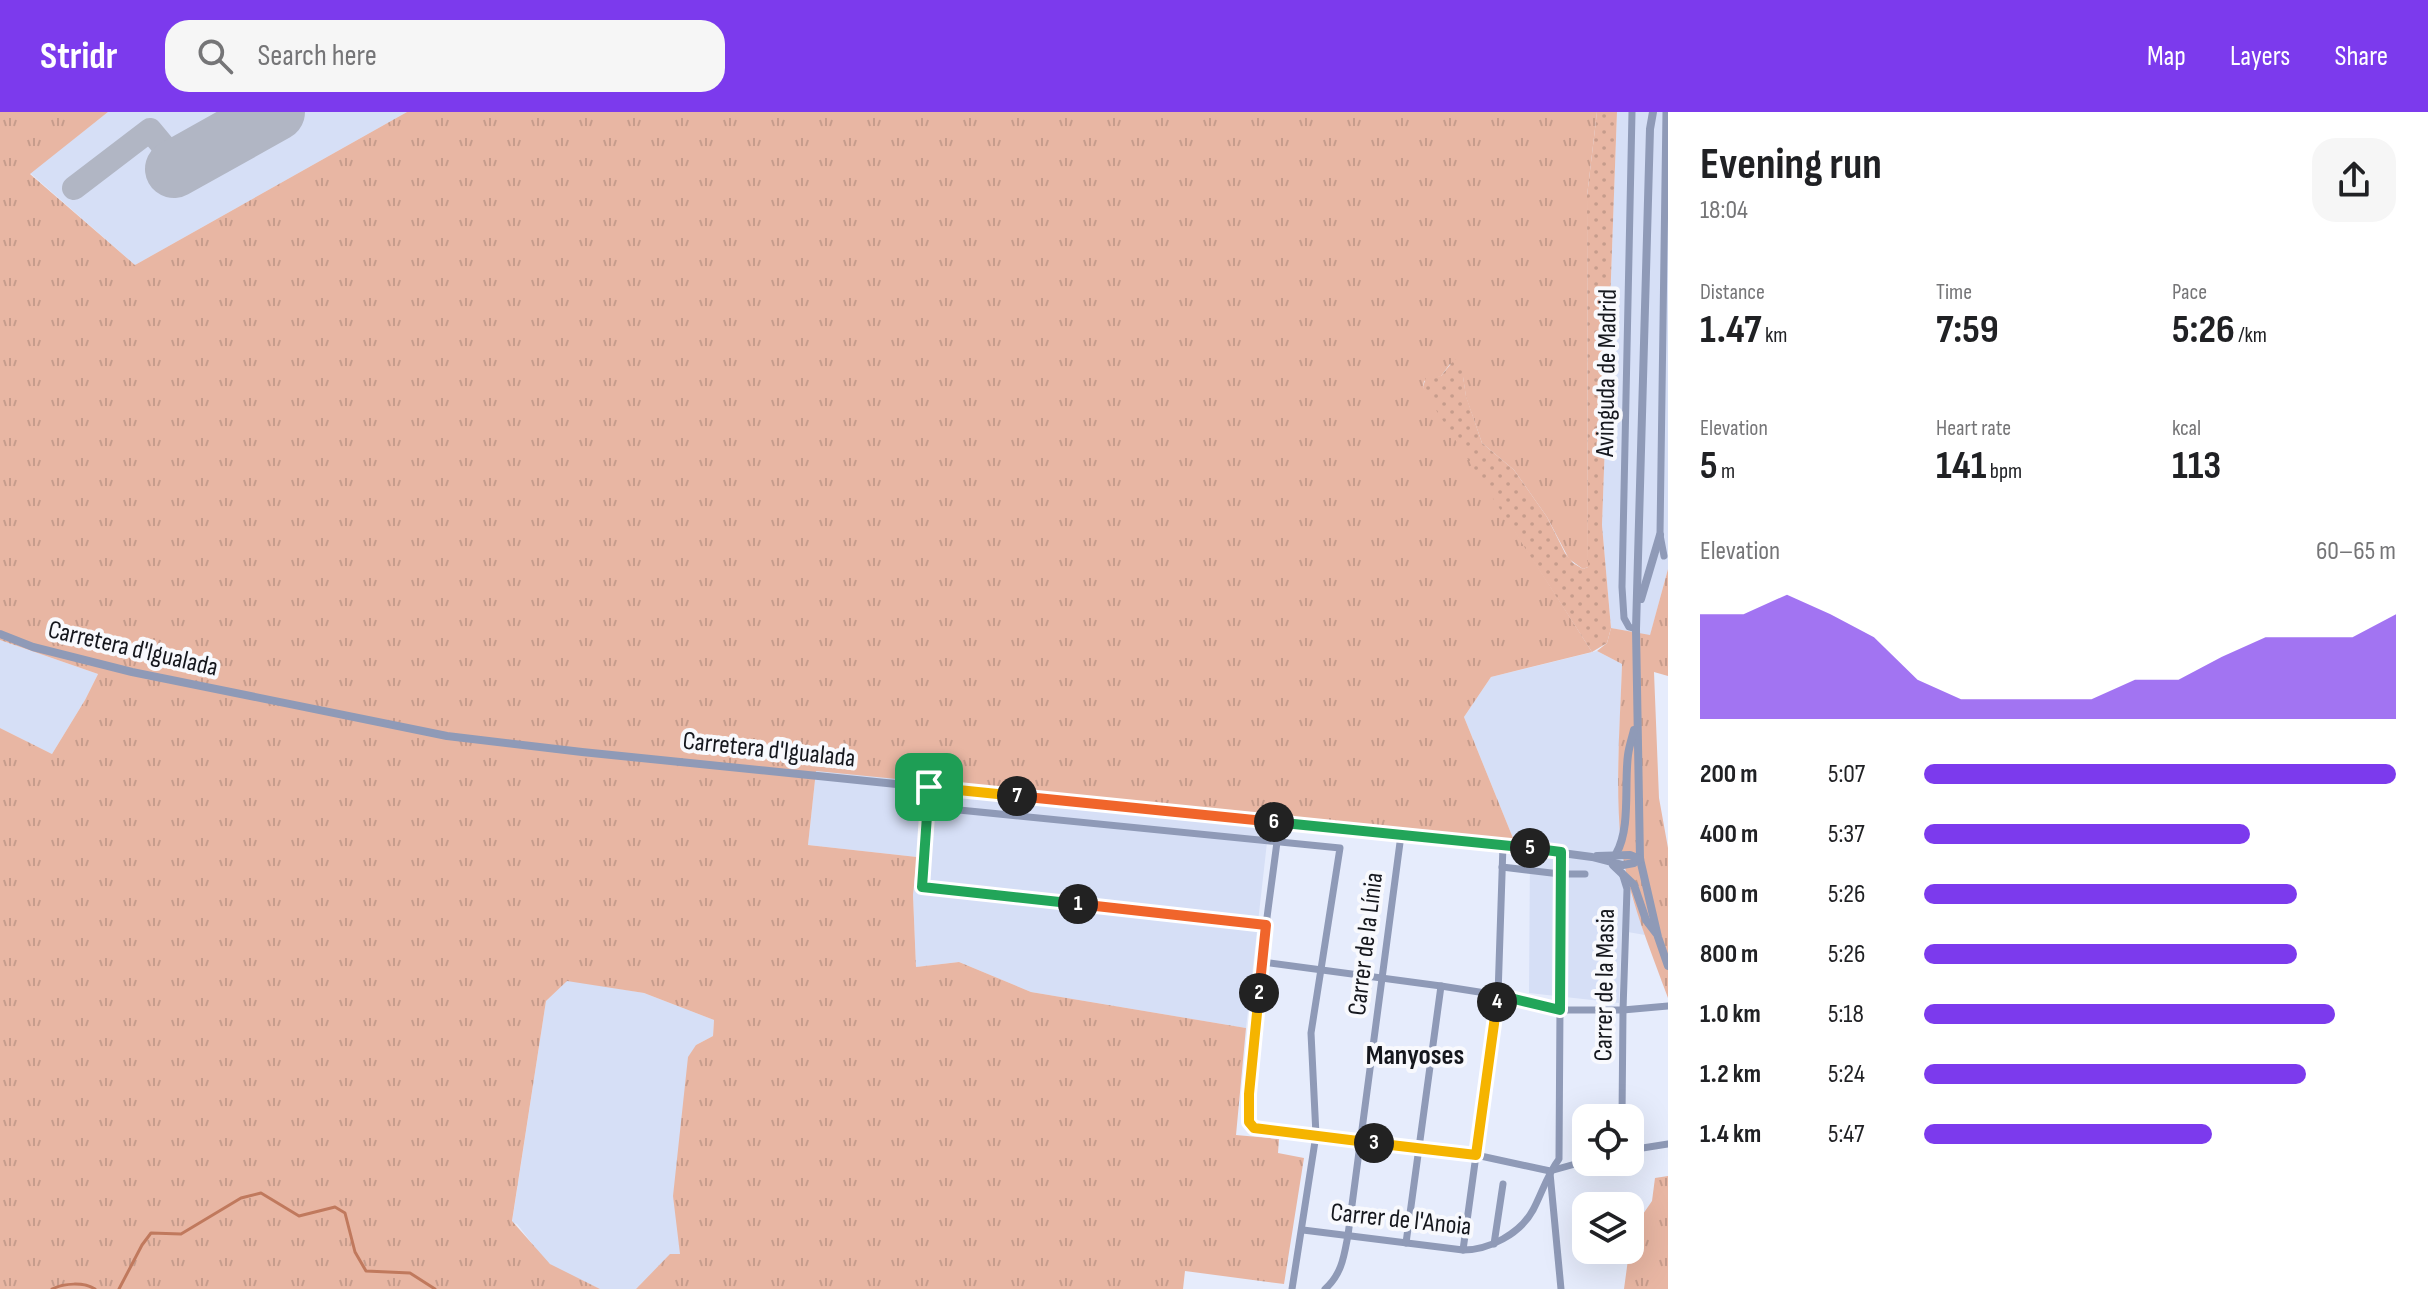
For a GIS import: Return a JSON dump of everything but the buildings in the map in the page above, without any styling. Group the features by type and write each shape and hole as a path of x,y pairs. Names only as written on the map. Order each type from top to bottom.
{"street":[{"name":"Avinguda de Madrid","path":"1632,112 1622,587 1624,618 1629,627 1636,629"},
{"name":"Avinguda de Madrid","path":"1650,112 1636,629 1640,859 1658,937"},
{"path":"1664,556 1666,112"},
{"path":"1637,611 1664,537"},
{"name":"Carretera d'Igualada","path":"0,634 33,647 132,672 447,736 1503,845 1592,857 1616,864 1634,885 1646,920 1658,937"},
{"path":"1637,722 1628,753 1623,833 1616,864 1634,863 1640,859"},
{"path":"929,787 922,887 1266,925"},
{"path":"929,807 1340,848 1311,1033 1316,1135 1292,1289"},
{"name":"Carrer de la Línia","path":"1325,1289 1341,1269 1348,1235 1401,835"},
{"path":"1277,842 1249,1094 1249,1122 1254,1128 1476,1155 1550,1171 1572,1165"},
{"path":"1463,1250 1498,995 1503,845"},
{"path":"1561,852 1559,1159 1550,1171 1561,1289"},
{"name":"Carretera d'Igualada","path":"1592,857 1616,854 1640,859"},
{"path":"1502,867 1585,874"},
{"name":"Carrer de la Masia","path":"1622,1104 1627,889 1623,875"},
{"path":"1658,937 1668,966"},
{"path":"1262,962 1498,995 1560,1010 1668,1006"},
{"path":"1406,1243 1441,986"},
{"path":"1644,1148 1668,1144"},
{"name":"Carrer de l'Anoia","path":"1303,1230 1479,1250 1514,1231 1531,1213 1550,1171"},
{"path":"1494,1244 1503,1184"}],"shaded area":[{"path":"108,112 407,112 135,265 30,173"},
{"path":"1617,112 1668,112 1668,569 1650,636 1611,628 1602,525"},
{"path":"0,640 98,674 52,754 0,728"},
{"path":"1597,651 1622,664 1618,770 1621,844 1631,894 1645,935 1622,931 1619,1003 1529,993 1530,853 1515,843 1464,717 1491,677"},
{"path":"816,770 1270,816 1246,1028 1031,992 959,962 916,967 913,895 917,857 808,845"},
{"path":"567,980 644,993 714,1020 713,1036 696,1045 680,1254 663,1262 636,1289 600,1289 555,1268 512,1222 546,1001"}],"green space":[{"path":"0,112 108,112 30,174 135,265 407,112 1597,112 1587,196 1588,567 1583,569 1569,559 1547,517 1514,470 1482,443 1466,397 1463,377 1450,364 1441,376 1424,381 1423,387 1592,652 1491,677 1464,717 1515,843 1446,833 816,771 808,845 917,857 913,895 916,967 959,962 1031,992 1246,1028 1236,1135 1279,1139 1278,1153 1304,1158 1284,1284 1185,1271 1183,1289 636,1289 670,1254 680,1254 673,1196 688,1057 696,1045 713,1036 714,1020 644,993 567,981 546,1001 512,1221 550,1264 600,1289 0,1289 0,728 52,754 98,674 0,640"},
{"path":"1597,112 1617,112 1602,525 1611,628 1607,643 1592,652 1423,387 1426,377 1441,376 1458,359 1466,396 1482,443 1514,470 1547,517 1573,563 1583,569 1588,567 1587,196"},
{"path":"1668,569 1668,676 1654,672 1659,798 1668,848 1668,998 1634,903 1621,844 1618,777 1622,664 1597,651 1607,643 1611,628 1650,635"},
{"path":"1668,1176 1668,1289 1624,1289 1627,1264 1644,1264 1644,1213 1652,1201 1655,1178"}],"waterway":[{"path":"119,1289 151,1233 181,1234 241,1198 261,1193 299,1216 335,1207 345,1213 355,1252 366,1271 410,1273 435,1289"},
{"path":"52,1289 74,1284 95,1289"}],"taxiway":[{"path":"74,188 150,130 165,148 186,163"}],"runway":[{"path":"174,169 276,112"}],"district":[{"name":"Manyoses","path":"1415,1055"}],"route":[{"path":"929,787 1561,852 1560,1010 1498,995 1476,1155 1254,1128 1249,1122 1249,1094 1266,925 922,887 929,787"}]}
